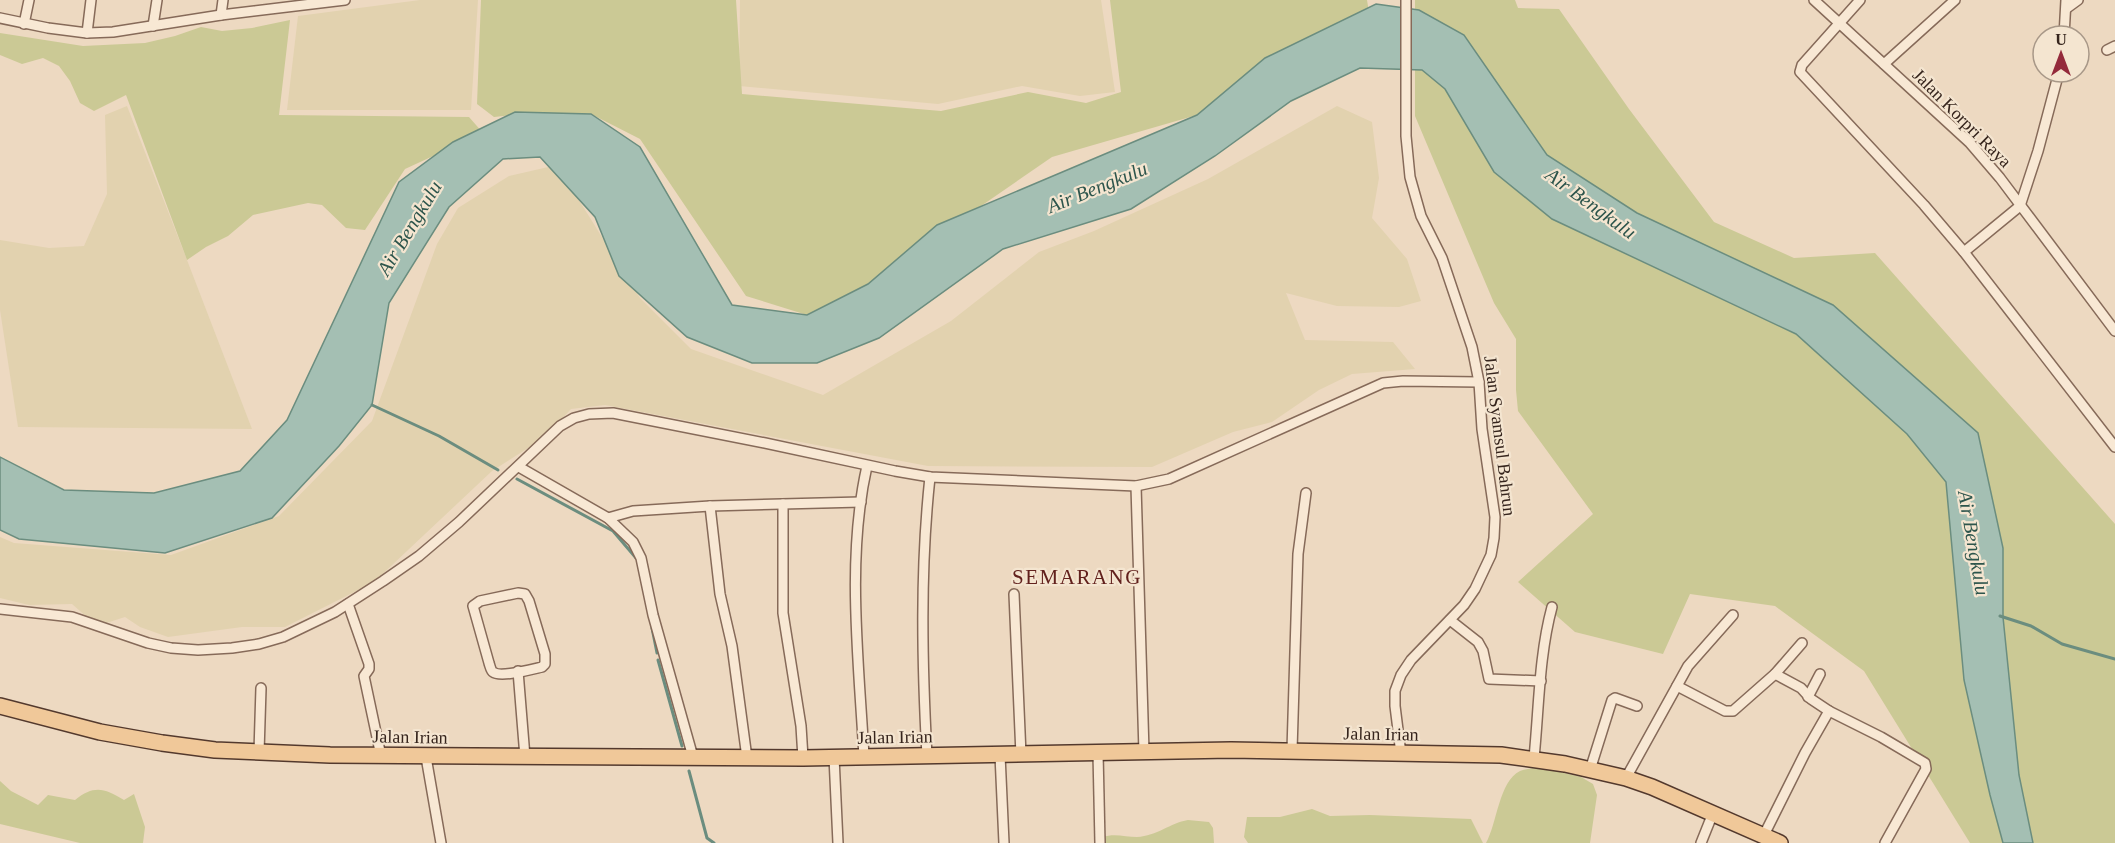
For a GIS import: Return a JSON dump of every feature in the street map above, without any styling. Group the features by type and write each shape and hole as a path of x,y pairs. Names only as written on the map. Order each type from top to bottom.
{"main road":[{"name":"Jalan Irian","path":"0,706 121,736 215,750 381,756 803,758 1292,750 1501,755 1534,758 1626,778 1652,787 1780,843"}],"street":[{"path":"24,24 29,0"},
{"path":"87,33 91,0"},
{"path":"153,26 157,0"},
{"path":"221,15 223,0"},
{"path":"0,18 24,24 87,33 113,32 287,4 345,0"},
{"name":"Jalan Syamsul Bahrun","path":"1401,754 1395,706 1401,675 1411,660 1450,620 1475,589 1486,569 1494,538 1494,517 1482,429 1479,382 1472,347 1442,258 1421,216 1407,158 1406,0"},
{"name":"Jalan Korpri Raya","path":"1814,0 1970,143 2115,331"},
{"path":"1860,0 1800,66 1800,72 1924,205 1964,252 2115,447"},
{"path":"1884,64 1955,0"},
{"path":"2065,24 2067,4 2078,0"},
{"path":"1964,252 2020,206 2056,84"},
{"path":"0,609 72,617 148,643 171,648 198,650 259,644 283,637 348,604 419,556 519,467 560,426 574,418 602,412 930,477 1136,486 1169,479 1383,383 1479,382"},
{"path":"864,757 855,586 861,502 867,466"},
{"path":"519,467 608,518 633,542 641,558 663,657 693,757"},
{"path":"927,756 922,584 930,477"},
{"path":"1136,486 1144,752"},
{"path":"1292,750 1298,554 1306,493"},
{"path":"608,518 633,512 711,506 861,502"},
{"path":"783,504 783,614 800,716 803,758"},
{"path":"711,506 720,594 732,646 747,758"},
{"path":"518,593 527,596 545,654 545,664 542,667 518,671 499,674 491,670 473,608 477,602 518,593"},
{"path":"1014,594 1021,754"},
{"path":"348,604 369,664 369,669 364,676 381,756"},
{"path":"1534,758 1547,627 1552,607"},
{"path":"1626,778 1688,666 1733,615"},
{"path":"1450,620 1478,642 1483,651 1489,680 1541,681"},
{"path":"1677,686 1730,712 1737,709 1775,674 1802,643"},
{"path":"518,671 525,758"},
{"path":"1775,674 1801,688 1829,711 1881,737 1926,764 1926,769 1885,843"},
{"path":"1808,696 1820,674"},
{"path":"259,752 261,688"},
{"path":"1590,770 1612,700 1615,698 1637,706"},
{"path":"1764,835 1829,711"},
{"path":"1098,753 1100,843"},
{"path":"1000,755 1004,843"},
{"path":"426,757 441,843"},
{"path":"834,757 838,843"},
{"path":"1701,843 1713,813"}],"shaded area":[{"path":"420,0 478,0 471,110 287,110 298,16"},
{"path":"481,0 736,0 742,94 941,111 1028,92 1086,103 1121,92 1110,0 1367,0 1369,12 1338,22 1314,52 1265,58 1197,115 1052,157 868,284 807,315 746,296 640,139 591,114 523,114 494,117 477,104"},
{"path":"740,0 1101,0 1115,92 1080,96 1022,86 938,104 739,86"},
{"path":"1415,0 1515,0 1518,8 1559,9 1629,109 1714,222 1794,258 1875,253 2115,524 2115,843 1970,843 1864,671 1775,606 1690,594 1663,654 1575,632 1518,582 1593,514 1518,411 1516,339 1494,303 1415,116"},
{"path":"290,20 279,115 469,117 483,133 405,169 365,230 346,228 322,205 308,203 253,215 228,236 187,260 126,95 94,111 80,103 70,81 59,66 43,58 22,64 0,55 0,33 83,46 145,43 201,27 222,31 252,28"},
{"path":"127,106 252,429 18,427 0,310 0,240 49,248 84,246 107,194 105,115"},
{"path":"1337,106 1372,122 1379,178 1372,218 1407,259 1421,301 1399,307 1337,306 1286,293 1305,340 1393,342 1415,369 1352,374 1319,390 1272,422 1233,432 1152,467 928,466 605,405 571,409 544,438 492,471 374,582 285,627 242,627 168,637 140,627 125,617 97,626 72,604 29,605 0,598 0,537 14,543 171,555 279,516 372,421 437,244 458,208 509,176 557,165 640,298 691,349 823,395 951,321 1039,252 1094,231 1208,179"},
{"path":"1539,767 1581,777 1593,784 1597,795 1590,843 1486,843 1507,784 1520,771"},
{"path":"0,781 11,791 38,805 48,795 75,800 88,792 99,790 124,800 134,794 145,827 143,843 80,843 0,824"},
{"path":"1312,809 1330,816 1370,815 1471,819 1483,843 1248,843 1244,837 1247,817 1280,817"},
{"path":"1188,820 1209,822 1213,828 1214,843 1102,843 1103,837 1144,836"}],"water":[{"name":"Air Bengkulu","path":"1376,4 1419,10 1464,35 1547,155 1637,213 1833,305 1978,433 2003,548 2003,617 2019,775 2033,843 2003,843 1990,795 1964,680 1946,482 1907,434 1796,334 1552,219 1494,172 1445,89 1422,70 1360,68 1291,101 1215,156 1131,209 1003,249 879,338 817,363 752,363 687,337 619,276 595,217 540,157 503,159 449,207 389,303 372,405 339,446 272,518 165,553 19,539 0,530 0,457 64,490 154,493 240,471 287,420 399,182 453,142 515,112 591,114 640,147 732,305 807,315 868,284 937,225 1197,115 1265,58"}],"waterway":[{"path":"372,405 439,436 498,470"},
{"path":"517,479 613,531 636,558"},
{"path":"2000,616 2031,626 2062,644 2115,659"},
{"path":"652,628 657,653"},
{"path":"658,660 682,746"},
{"path":"689,771 707,838 714,843"}],"district":[{"name":"SEMARANG","path":"1077,577"}]}
